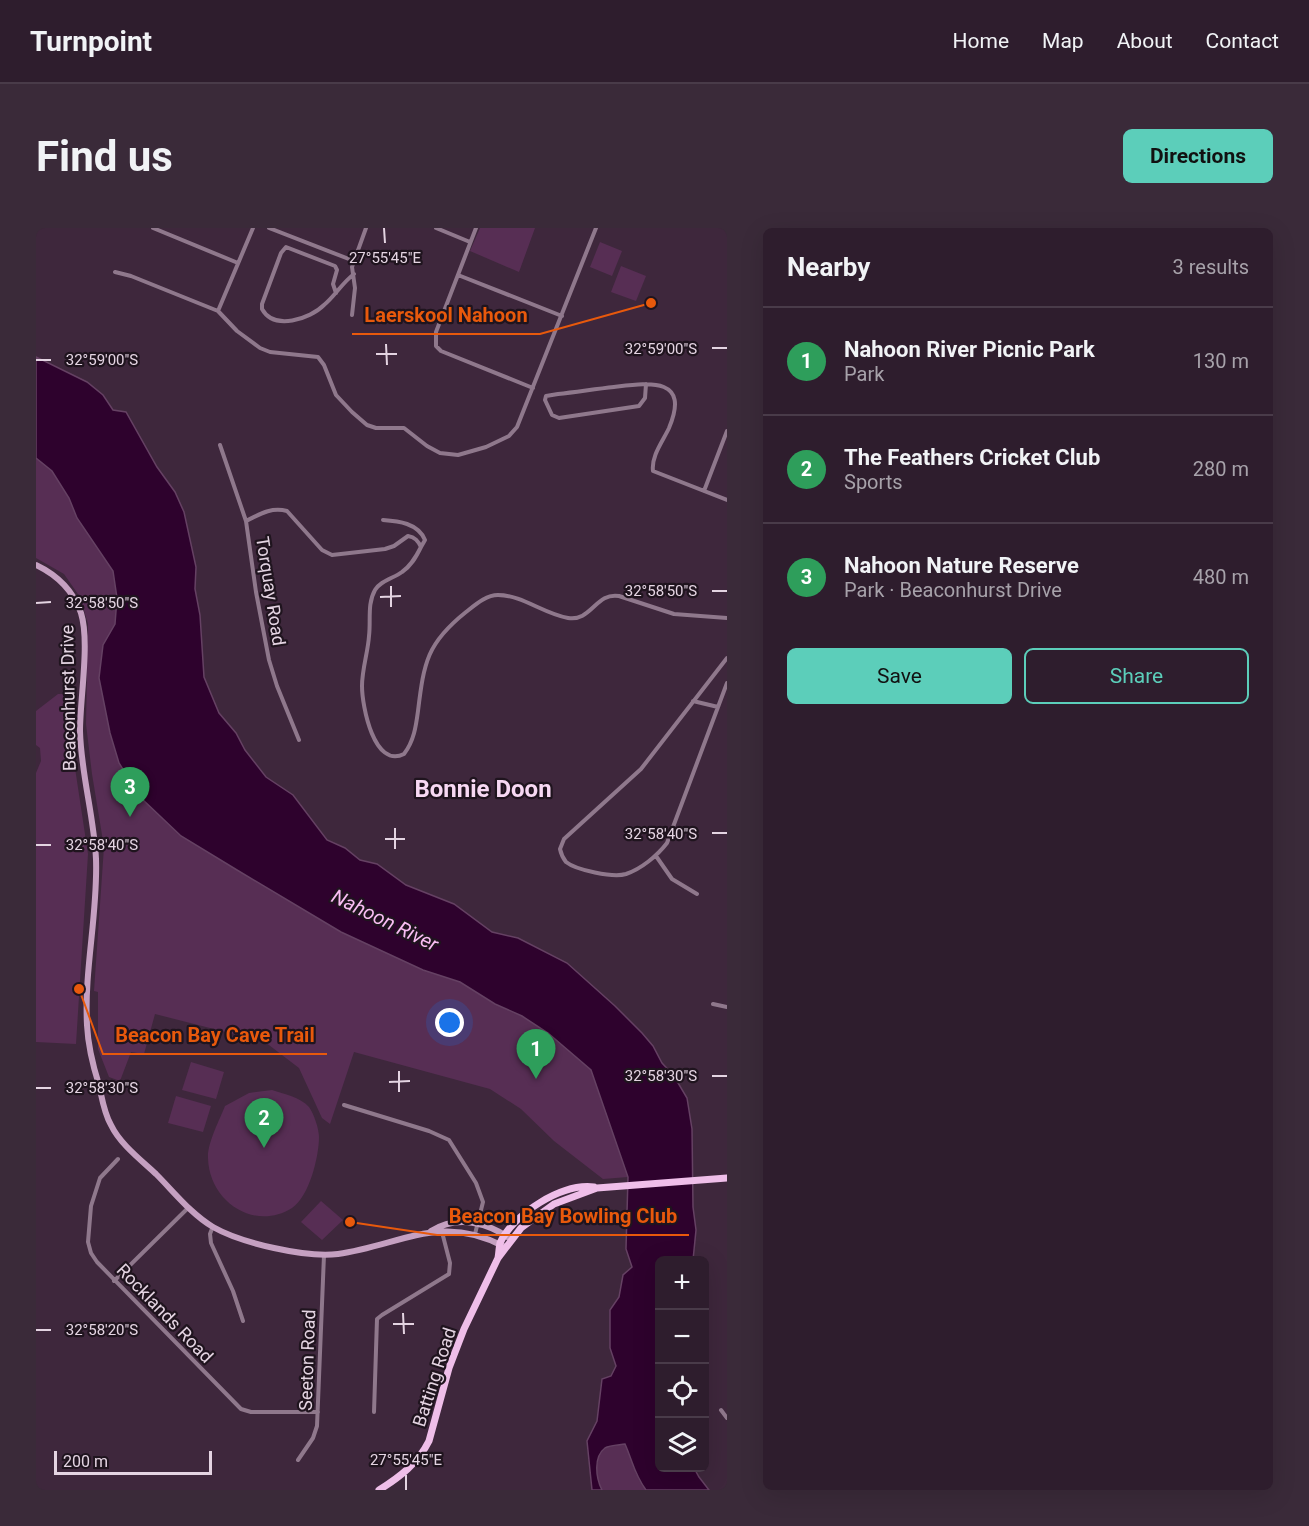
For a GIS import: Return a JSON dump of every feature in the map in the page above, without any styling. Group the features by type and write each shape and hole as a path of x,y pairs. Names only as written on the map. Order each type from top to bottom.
{"main road":[{"name":"Batting Road","path":"379,1490 410,1468 429,1441 449,1368 481,1291 503,1246 520,1228 554,1204 597,1188 727,1178"}],"street":[{"path":"153,228 237,263"},
{"path":"218,311 253,228"},
{"path":"269,228 354,261"},
{"path":"352,315 355,294 354,261 366,228"},
{"path":"436,228 470,242"},
{"path":"476,228 436,332 436,346 441,351 534,388"},
{"path":"115,273 131,276 218,311 237,331 260,348 278,353 318,357 324,365 336,395 370,427 404,428 427,446 440,453 454,455 486,447 509,436 519,424 596,228"},
{"path":"336,293 333,285 337,270 335,266 286,247 281,253 262,309 272,319 281,322 320,309 336,293 354,274"},
{"path":"458,275 562,316"},
{"path":"646,384 645,398 639,406 559,418 554,417 550,412 545,400 546,396 646,384 659,384 665,387 673,396 674,416 653,461 653,471 727,500"},
{"path":"704,491 727,431"},
{"name":"Torquay Road","path":"220,445 246,521 264,640 277,686 299,740"},
{"path":"246,521 269,510 286,511 322,550 335,555 385,549 394,546 408,536 416,539 422,547"},
{"path":"382,520 402,523 418,530 425,540 408,567 376,588 370,607 369,637 362,692 374,739 383,752 389,755 401,756 412,741 424,671 433,646 450,626 485,598 493,595 505,596 559,616 574,618 586,614 608,595 619,596 674,614 727,618"},
{"name":"Beaconhurst Drive","path":"36,565 54,575 67,587 80,612 84,632 81,740 96,862 88,970 87,1024 95,1073 111,1126 123,1142 189,1207 213,1227 236,1237 296,1252 324,1255 351,1252 430,1232 445,1224 478,1223 509,1238"},
{"path":"727,658 641,770 564,839 560,849 564,860 569,864 613,875 628,873 656,856 666,843 727,683"},
{"path":"693,701 718,707"},
{"path":"656,856 672,879 697,894"},
{"path":"713,1004 727,1007"},
{"path":"344,1105 429,1131 449,1140 476,1183 483,1202 475,1234"},
{"name":"Rocklands Road","path":"118,1159 97,1184 87,1235 93,1256 114,1281 241,1409 251,1412 318,1412"},
{"path":"114,1281 189,1207"},
{"path":"213,1227 210,1234 211,1243 233,1291 243,1321"},
{"name":"Beaconhurst Drive","path":"430,1232 460,1231 475,1234 503,1246"},
{"path":"374,1412 377,1319 449,1274 450,1263 442,1232"},
{"name":"Seeton Road","path":"298,1460 316,1430 324,1255"},
{"path":"721,1410 727,1418"}],"shaded area":[{"path":"480,228 535,228 519,272 470,251"},
{"path":"600,242 622,251 612,276 590,267"},
{"path":"621,266 646,276 636,301 611,292"},
{"path":"36,458 52,471 69,498 77,518 113,571 117,598 115,624 103,645 99,678 110,733 119,763 181,836 341,932 423,970 460,982 548,1033 591,1070 628,1177 603,1179 554,1141 521,1109 490,1089 354,1052 330,1124 322,1118 299,1068 265,1042 155,1014 144,1054 131,1052 120,1081 109,1077 98,1049 98,992 94,991 104,847 86,724 88,624 80,597 64,574 36,558"},
{"path":"58,694 74,694 75,768 88,854 76,1044 36,1042 36,773 41,761 40,748 36,745 36,711"},
{"path":"191,1062 224,1072 216,1099 182,1090"},
{"path":"272,1090 297,1098 309,1107 317,1126 319,1145 312,1176 298,1203 278,1215 263,1216 249,1214 236,1208 225,1199 210,1173 208,1152 225,1106 249,1093"},
{"path":"176,1096 211,1106 203,1132 168,1123"},
{"path":"321,1201 343,1220 322,1240 301,1222"},
{"path":"625,1444 636,1474 646,1490 602,1490 597,1474 599,1457 608,1447"}],"water":[{"name":"Nahoon River","path":"36,357 87,382 103,395 113,410 126,412 157,467 175,492 184,512 196,567 195,589 200,615 204,677 219,713 236,733 245,750 266,777 293,795 327,840 345,848 360,860 377,864 406,885 454,904 492,932 518,938 567,963 642,1033 653,1046 662,1063 674,1076 687,1098 692,1129 693,1207 696,1230 693,1256 655,1256 655,1472 696,1472 709,1490 646,1490 636,1473 625,1444 607,1447 601,1452 597,1468 602,1490 592,1490 587,1441 597,1421 602,1379 611,1376 616,1366 610,1348 610,1310 619,1297 623,1275 632,1267 626,1249 628,1177 591,1070 548,1033 522,1016 495,1004 460,982 423,970 341,932 181,836 140,797 119,763 110,733 99,678 103,645 115,624 117,598 113,571 77,518 69,498 52,471 36,458"}],"place":[{"name":"Laerskool Nahoon","path":"651,303"},
{"name":"Nahoon Nature Reserve","path":"130,817"},
{"name":"Beacon Bay Cave Trail","path":"79,989"},
{"name":"Nahoon River Picnic Park","path":"536,1079"},
{"name":"The Feathers Cricket Club","path":"264,1148"},
{"name":"Beacon Bay Bowling Club","path":"350,1222"}],"district":[{"name":"Bonnie Doon","path":"483,789"}]}
